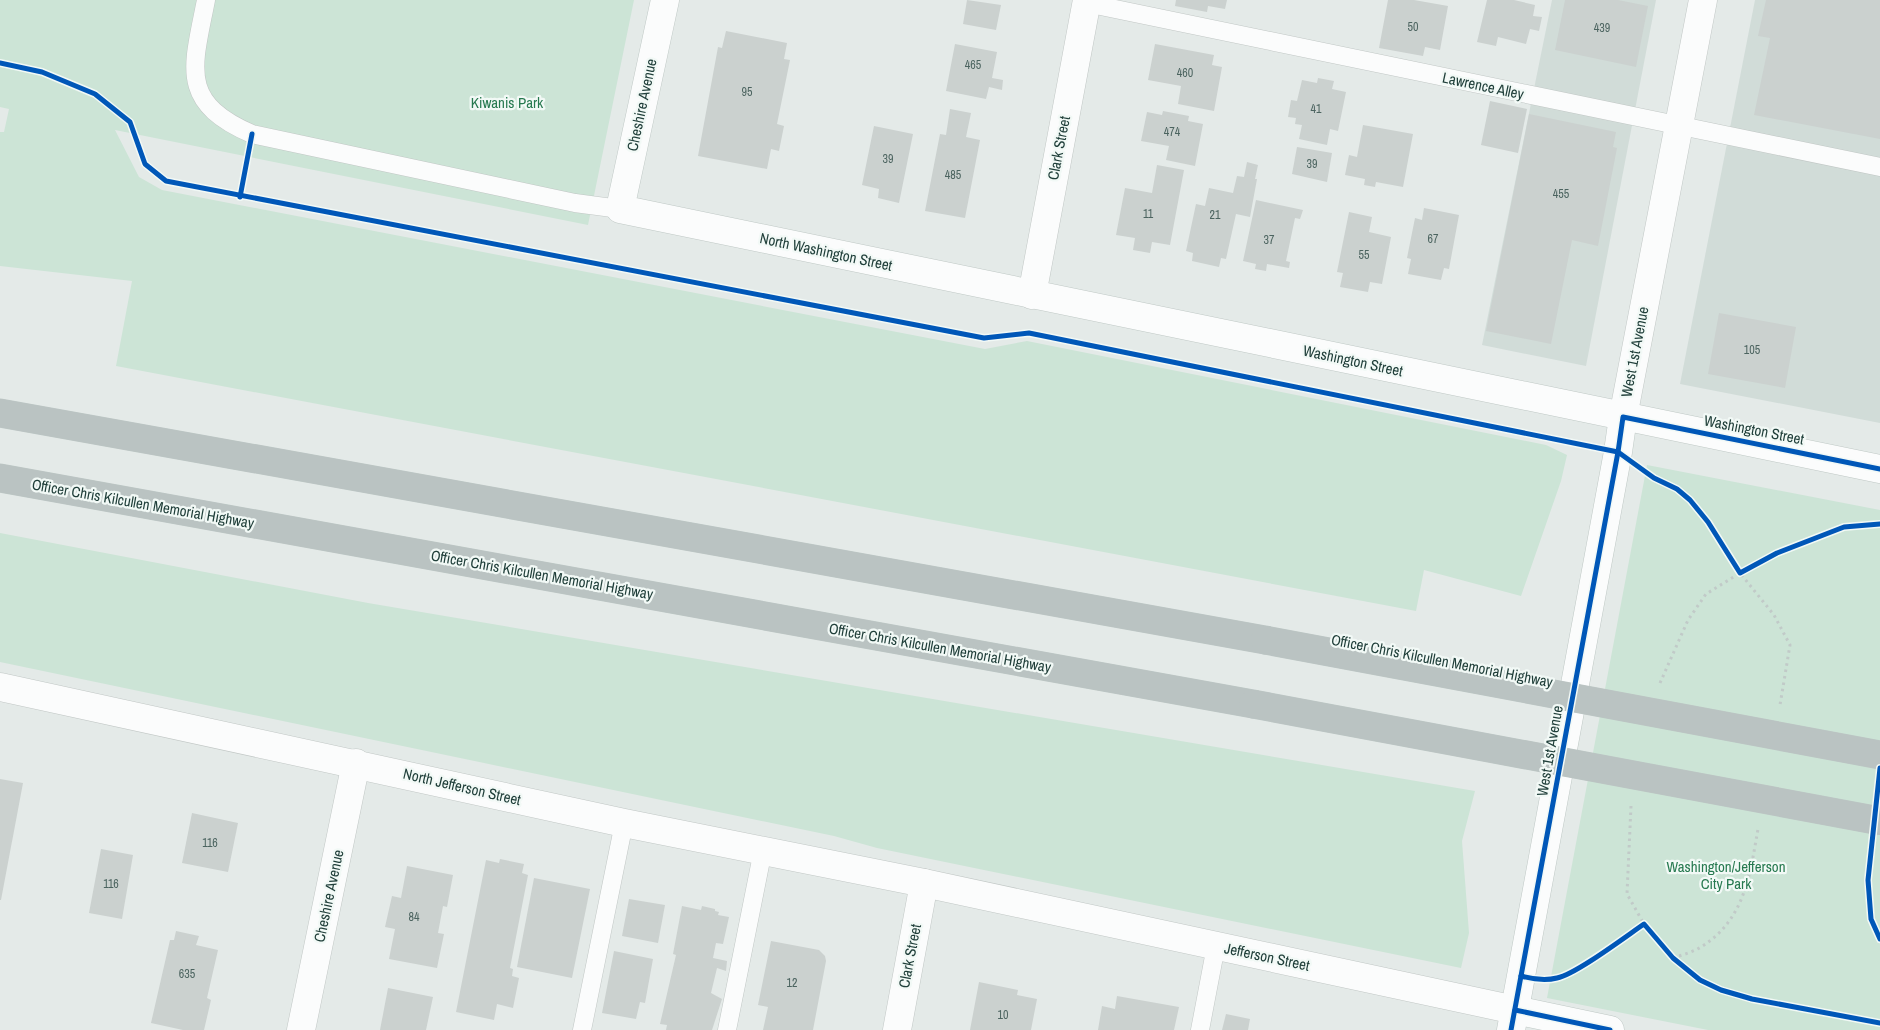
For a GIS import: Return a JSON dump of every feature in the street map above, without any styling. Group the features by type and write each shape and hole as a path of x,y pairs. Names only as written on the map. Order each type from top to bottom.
{"highway":[{"name":"Officer Chris Kilcullen Memorial Highway","path":"0,413 1265,640 1880,756"},
{"name":"Officer Chris Kilcullen Memorial Highway","path":"0,478 1253,704 1880,821"}],"street":[{"name":"Cheshire Avenue","path":"620,209 664,0"},
{"name":"West 1st Avenue","path":"1513,1020 1623,417 1703,0"},
{"name":"Clark Street","path":"1032,295 1087,2"},
{"name":"North Washington Street","path":"620,209 1032,295"},
{"name":"Washington Street","path":"1032,295 1880,469"},
{"name":"North Jefferson Street","path":"0,687 356,763 624,823 924,883"},
{"name":"Cheshire Avenue","path":"301,1030 356,763"},
{"name":"Clark Street","path":"897,1030 924,883"},
{"name":"Jefferson Street","path":"924,883 1216,946 1513,1020 1610,1030"}],"lane":[{"path":"206,0 196,52 195,81 204,102 217,115 230,124 252,134 575,203 620,209"},
{"name":"Lawrence Alley","path":"1087,2 1679,127 1880,167"},
{"path":"582,1030 624,823"},
{"path":"727,1030 762,850"},
{"path":"1200,1030 1216,946"}],"path":[{"path":"1736,566 1740,573 1748,569"},
{"path":"1636,930 1644,924 1650,931"},
{"path":"1667,952 1680,964"}],"shaded area":[{"path":"1552,0 1656,0 1586,366 1482,345"},
{"path":"1755,0 1880,0 1880,423 1680,384"}],"green space":[{"name":"Kiwanis Park","path":"0,0 634,0 588,225 115,130 139,177 162,190 985,349 1027,341 1546,445 1567,455 1561,481 1521,596 1424,570 1416,611 116,366 132,281 0,266 0,132 4,132 9,109 0,107"},
{"name":"Washington/Jefferson City Park","path":"1647,465 1880,510 1880,1030 1708,1030 1547,998"},
{"path":"0,533 368,603 1475,791 1462,841 1469,933 1461,968 877,848 834,836 0,662"}],"building":[{"path":"967,0 1001,5 996,30 963,24"},
{"path":"1176,0 1227,0 1225,9 1208,6 1207,12 1175,6"},
{"path":"1388,0 1414,0 1448,6 1440,50 1425,47 1423,56 1379,48"},
{"path":"1487,0 1514,0 1535,5 1533,16 1542,17 1539,31 1530,29 1526,44 1498,37 1496,46 1477,42"},
{"path":"1565,0 1618,0 1648,6 1636,67 1555,50"},
{"path":"1766,0 1880,0 1880,139 1754,115 1770,38 1758,36"},
{"path":"726,31 787,43 784,59 790,60 777,124 784,126 779,151 771,149 767,169 698,156 718,47 722,48"},
{"path":"955,44 997,52 992,78 1003,80 1002,90 989,87 986,99 946,91"},
{"path":"1155,44 1214,55 1212,65 1222,67 1214,111 1178,104 1181,86 1148,80"},
{"path":"1318,78 1334,81 1332,89 1346,92 1338,131 1330,129 1327,145 1299,139 1302,125 1295,124 1296,118 1288,117 1291,100 1297,101 1302,80 1317,83"},
{"path":"1490,101 1527,109 1518,153 1481,145"},
{"path":"950,109 971,113 966,137 980,140 965,218 925,211 940,134 946,135"},
{"path":"1163,111 1189,116 1188,121 1203,124 1195,166 1166,160 1169,146 1141,141 1147,112 1162,115"},
{"path":"1529,114 1616,132 1613,147 1617,148 1598,246 1572,240 1551,344 1486,331"},
{"path":"1363,125 1413,134 1403,187 1376,182 1375,187 1364,185 1365,179 1345,175 1349,155 1357,157"},
{"path":"874,126 913,134 899,203 878,198 879,189 862,185"},
{"path":"1297,147 1332,153 1327,182 1292,174"},
{"path":"1247,162 1258,165 1250,217 1236,214 1226,259 1221,258 1219,267 1192,261 1193,253 1186,251 1196,204 1205,206 1209,188 1233,193 1237,176 1244,177"},
{"path":"1157,165 1184,170 1170,245 1152,242 1150,253 1133,250 1135,238 1116,235 1125,188 1152,193"},
{"path":"1256,200 1303,210 1300,219 1295,218 1286,261 1290,262 1289,268 1267,264 1266,271 1255,269 1256,264 1243,261"},
{"path":"1424,208 1459,215 1449,269 1444,268 1441,280 1408,274 1411,259 1407,258 1415,218 1422,220"},
{"path":"1349,212 1372,217 1369,232 1391,237 1382,284 1370,282 1368,292 1340,287 1343,273 1337,272"},
{"path":"1719,313 1796,327 1785,388 1708,374"},
{"path":"0,779 23,783 1,900 0,900"},
{"path":"192,813 238,823 228,872 182,863"},
{"path":"101,849 133,855 122,919 89,913"},
{"path":"500,859 524,864 522,873 528,875 510,968 513,969 512,976 519,978 513,1008 497,1004 494,1020 456,1012 486,860 499,863"},
{"path":"407,866 453,875 447,907 443,906 438,933 444,934 437,968 389,959 395,929 385,927 392,896 401,898"},
{"path":"534,878 590,889 572,978 517,967"},
{"path":"629,899 665,905 658,943 622,936"},
{"path":"682,906 701,910 702,906 715,909 715,911 719,912 718,915 729,917 723,944 716,943 713,958 727,961 726,971 717,968 711,993 722,999 712,1030 666,1030 667,1025 660,1024 676,955 673,954"},
{"path":"176,931 199,936 196,945 218,950 207,998 211,1000 204,1030 183,1030 151,1023 170,940 174,940"},
{"path":"771,941 819,950 825,956 826,961 813,1030 763,1030 768,1007 758,1005"},
{"path":"614,951 653,959 645,1003 640,1002 636,1019 602,1013"},
{"path":"979,982 1018,990 1017,995 1037,999 1031,1030 970,1030"},
{"path":"388,988 433,997 426,1030 380,1030"},
{"path":"1117,996 1179,1007 1174,1030 1098,1030 1102,1006 1115,1009"},
{"path":"1226,1014 1250,1019 1248,1030 1222,1030"}],"cycle path":[{"path":"0,63 42,72 95,94 130,122 145,164 166,181 984,338 1029,333 1618,452 1654,478 1677,489 1690,500 1708,522 1740,573 1777,553 1844,527 1880,524"},
{"path":"240,197 252,134"},
{"path":"1511,1030 1623,417 1880,469"},
{"path":"1880,768 1868,880 1871,919 1880,939"},
{"path":"1521,976 1534,979 1552,979 1565,975 1588,963 1644,924 1673,958 1700,980 1721,990 1752,999 1880,1023"},
{"path":"1515,1010 1610,1030"}]}
